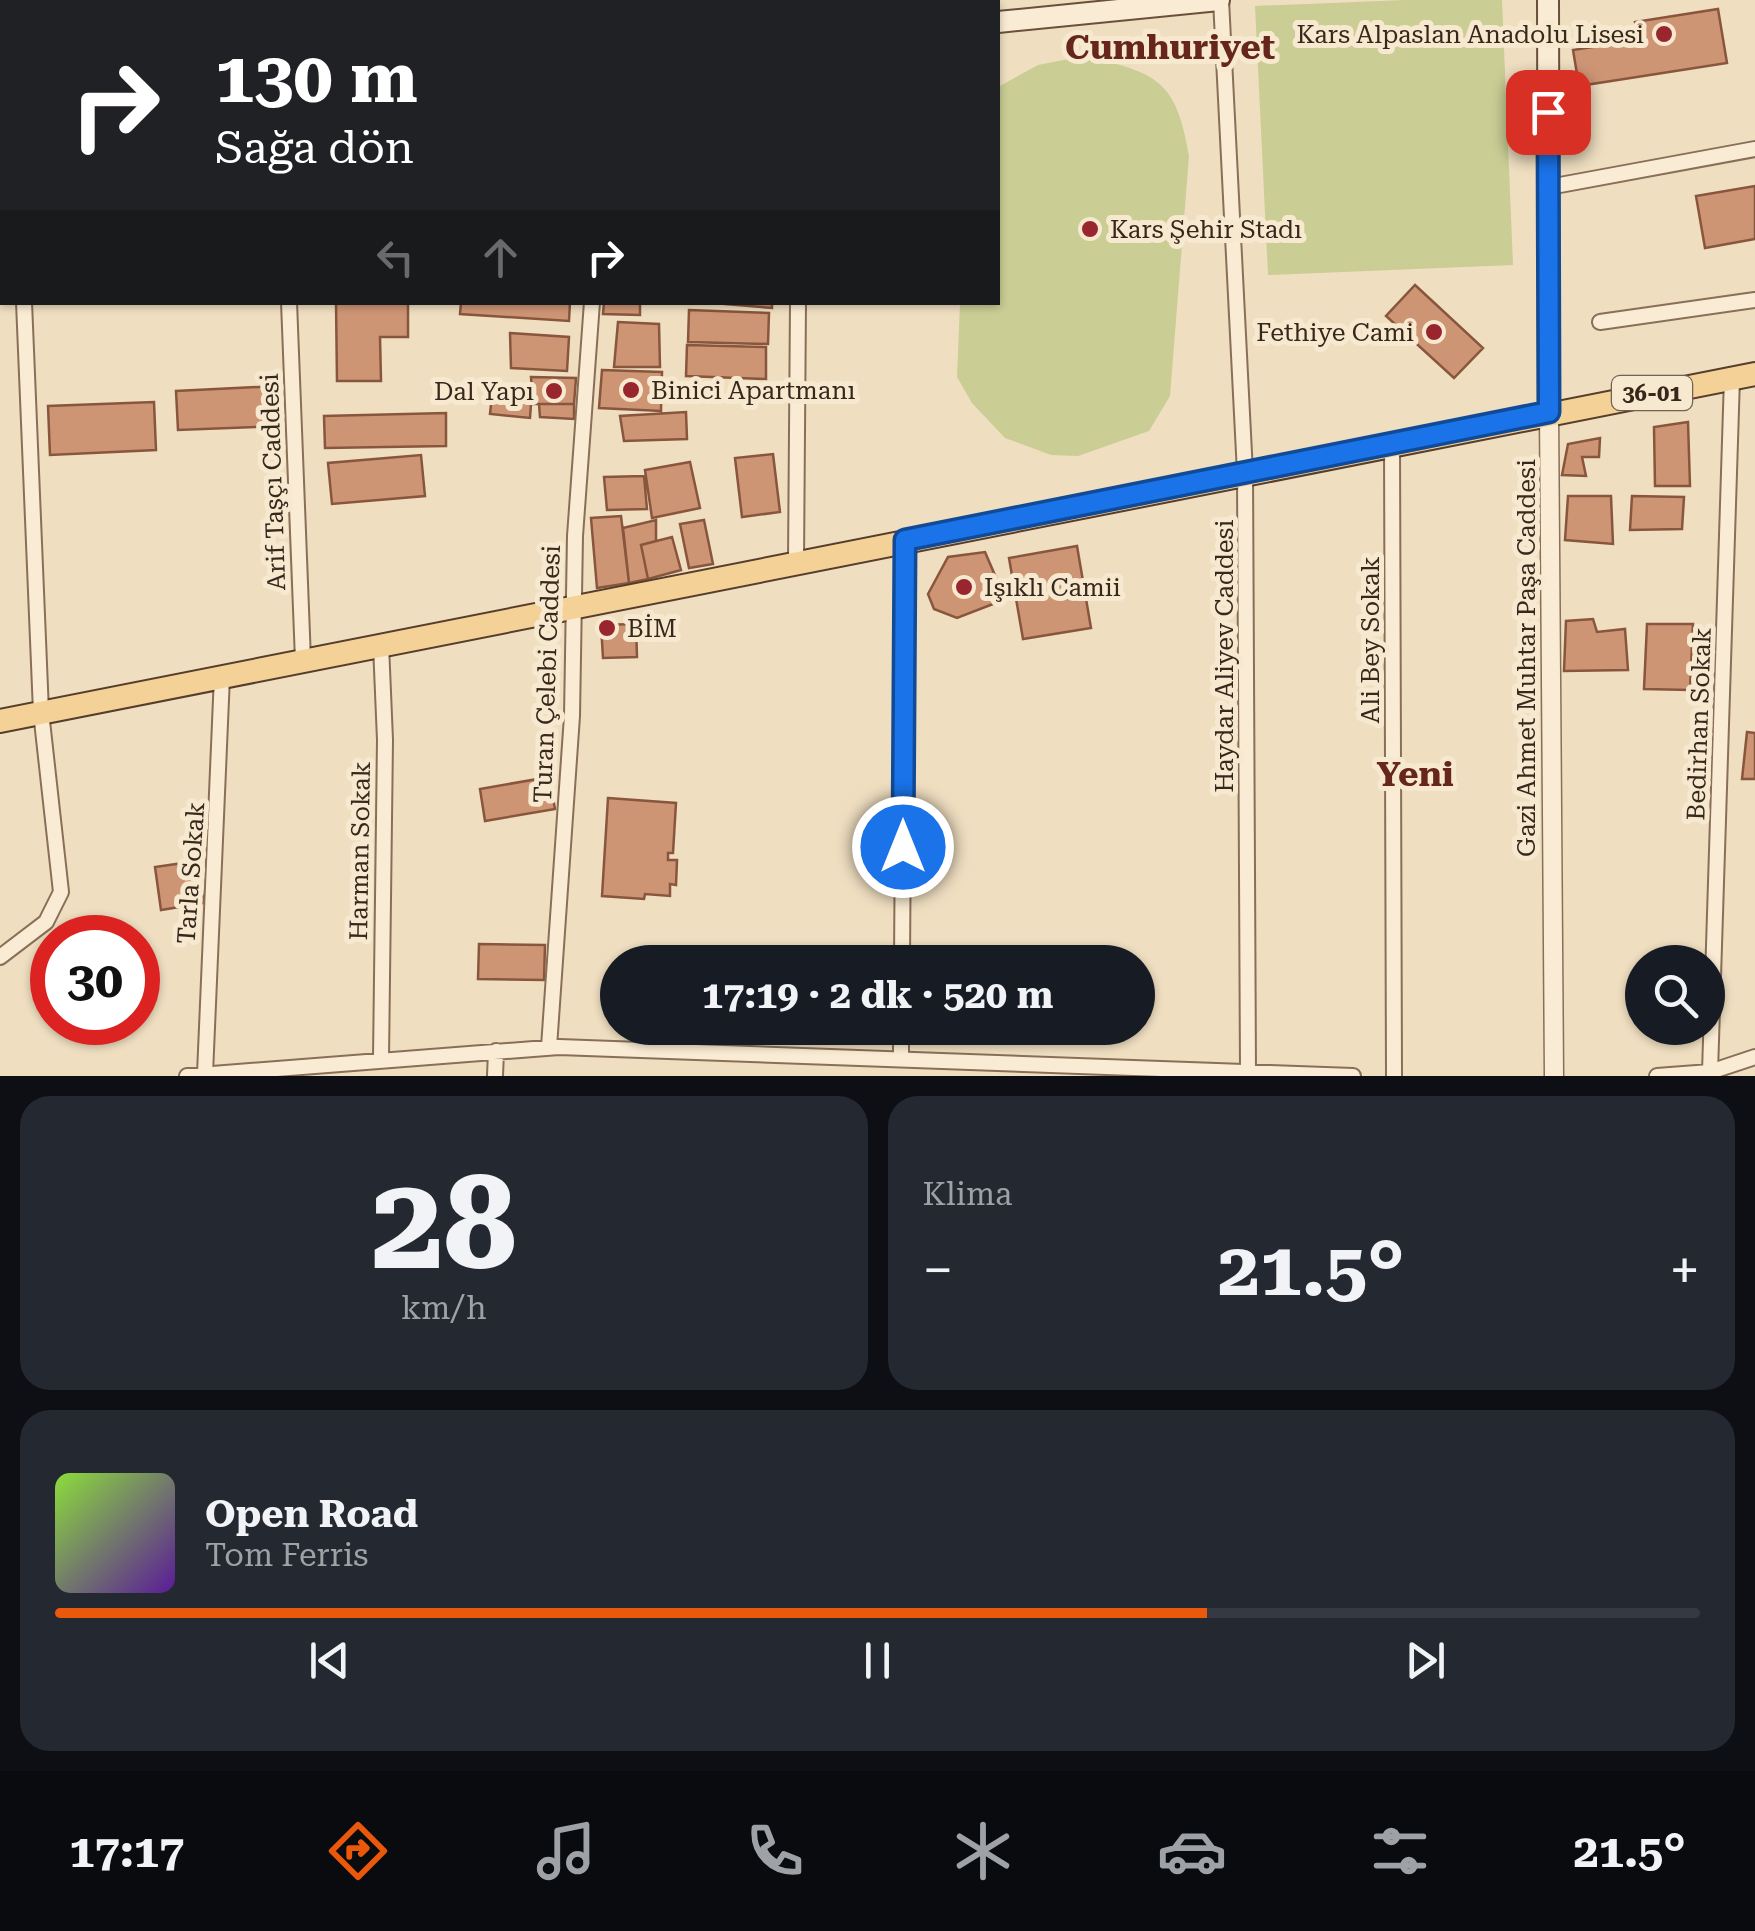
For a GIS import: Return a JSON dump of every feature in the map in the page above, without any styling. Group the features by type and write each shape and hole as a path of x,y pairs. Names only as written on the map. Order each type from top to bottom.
{"main road":[{"path":"1000,22 1220,0"},
{"name":"Gazi Ahmet Muhtar Paşa Caddesi","path":"1548,0 1549,412"},
{"name":"36-01","path":"1549,412 1744,376"},
{"path":"0,721 1549,412"}],"street":[{"name":"Haydar Aliyev Caddesi","path":"1220,0 1245,473 1248,1072"},
{"path":"1548,188 1755,149"},
{"path":"1600,322 1755,300"},
{"path":"0,957 46,922 62,892 40,712 24,305"},
{"name":"Arif Taşçı Caddesi","path":"289,305 303,660"},
{"name":"Turan Çelebi Caddesi","path":"549,1047 576,606 575,536 592,305"},
{"path":"796,562 798,305"},
{"name":"Bedirhan Sokak","path":"1710,1072 1744,376"},
{"name":"Gazi Ahmet Muhtar Paşa Caddesi","path":"1549,412 1554,1076"},
{"name":"Ali Bey Sokak","path":"1392,444 1394,1076"},
{"path":"902,945 905,540"},
{"name":"Harman Sokak","path":"380,645 385,740 381,1058"},
{"name":"Tarla Sokak","path":"205,1074 222,676"},
{"path":"901,1045 901,1059"},
{"path":"187,1076 549,1047 1353,1076"},
{"path":"495,1076 496,1051"},
{"path":"1657,1076 1710,1072 1755,1057"}],"green space":[{"path":"1502,0 1513,265 1268,275 1255,6"},
{"name":"Kars Şehir Stadı","path":"1084,56 1129,68 1159,83 1177,110 1189,156 1170,396 1149,431 1078,456 1051,455 1005,438 972,403 957,377 960,305 1000,305 1000,86 1038,65"}],"building":[{"path":"1718,9 1727,63 1579,86 1573,50 1638,40 1635,22"},
{"path":"1755,186 1755,239 1705,248 1696,196"},
{"name":"Fethiye Cami","path":"1415,285 1483,348 1454,378 1386,316"},
{"path":"336,305 408,305 408,337 380,337 381,381 337,381"},
{"path":"461,305 570,305 569,321 460,314"},
{"path":"604,305 640,305 640,315 603,314"},
{"path":"689,310 769,313 768,344 688,342"},
{"path":"618,322 659,324 660,367 614,367"},
{"path":"510,333 569,337 567,371 511,368"},
{"path":"687,345 766,347 766,379 686,376"},
{"name":"Binici Apartmanı","path":"602,370 662,372 661,411 599,408"},
{"name":"Dal Yapı","path":"531,377 576,378 574,404 533,404"},
{"path":"277,386 279,426 178,430 176,391"},
{"path":"493,386 532,390 530,418 490,414"},
{"path":"154,402 156,450 50,455 48,406"},
{"path":"539,404 574,404 574,419 540,417"},
{"path":"686,412 687,439 624,441 620,416"},
{"path":"446,413 446,446 325,448 324,416"},
{"path":"1688,422 1690,486 1655,486 1654,427"},
{"path":"1600,438 1599,457 1582,457 1586,476 1562,475 1568,444"},
{"path":"773,454 780,512 742,517 735,458"},
{"path":"421,455 425,496 332,504 328,463"},
{"path":"690,462 700,508 652,518 645,470"},
{"path":"644,476 647,509 607,510 604,477"},
{"path":"1568,496 1611,496 1613,544 1565,540"},
{"path":"1632,496 1684,497 1682,529 1630,530"},
{"path":"621,516 629,583 597,588 591,518"},
{"path":"656,520 656,541 641,545 648,579 629,583 623,528"},
{"path":"704,520 713,564 689,568 680,524"},
{"path":"672,537 681,570 648,579 641,545"},
{"path":"1077,546 1091,628 1023,639 1009,558"},
{"name":"Işıklı Camii","path":"985,552 997,580 993,604 957,618 934,609 928,594 948,557"},
{"path":"1593,619 1597,632 1625,629 1628,670 1564,671 1566,621"},
{"path":"636,624 637,657 603,658 601,625"},
{"path":"1647,624 1693,624 1690,690 1644,689"},
{"path":"1747,732 1755,733 1755,779 1742,779"},
{"path":"549,777 555,809 485,821 480,789"},
{"path":"608,798 676,803 673,853 668,853 668,860 677,860 676,885 670,884 670,896 602,896"},
{"path":"197,861 204,903 161,910 155,867"},
{"path":"479,944 545,945 544,980 478,979"}],"place":[{"name":"Kars Alpaslan Anadolu Lisesi","path":"1664,34"},
{"name":"Kars Şehir Stadı","path":"1090,229"},
{"name":"Fethiye Cami","path":"1434,332"},
{"name":"Binici Apartmanı","path":"631,390"},
{"name":"Dal Yapı","path":"554,391"},
{"name":"Işıklı Camii","path":"964,587"},
{"name":"BİM","path":"607,628"}],"district":[{"name":"Cumhuriyet","path":"1170,47"},
{"name":"Yeni","path":"1415,774"}],"route":[{"path":"903,847 905,540 1549,412 1548,112"}]}
